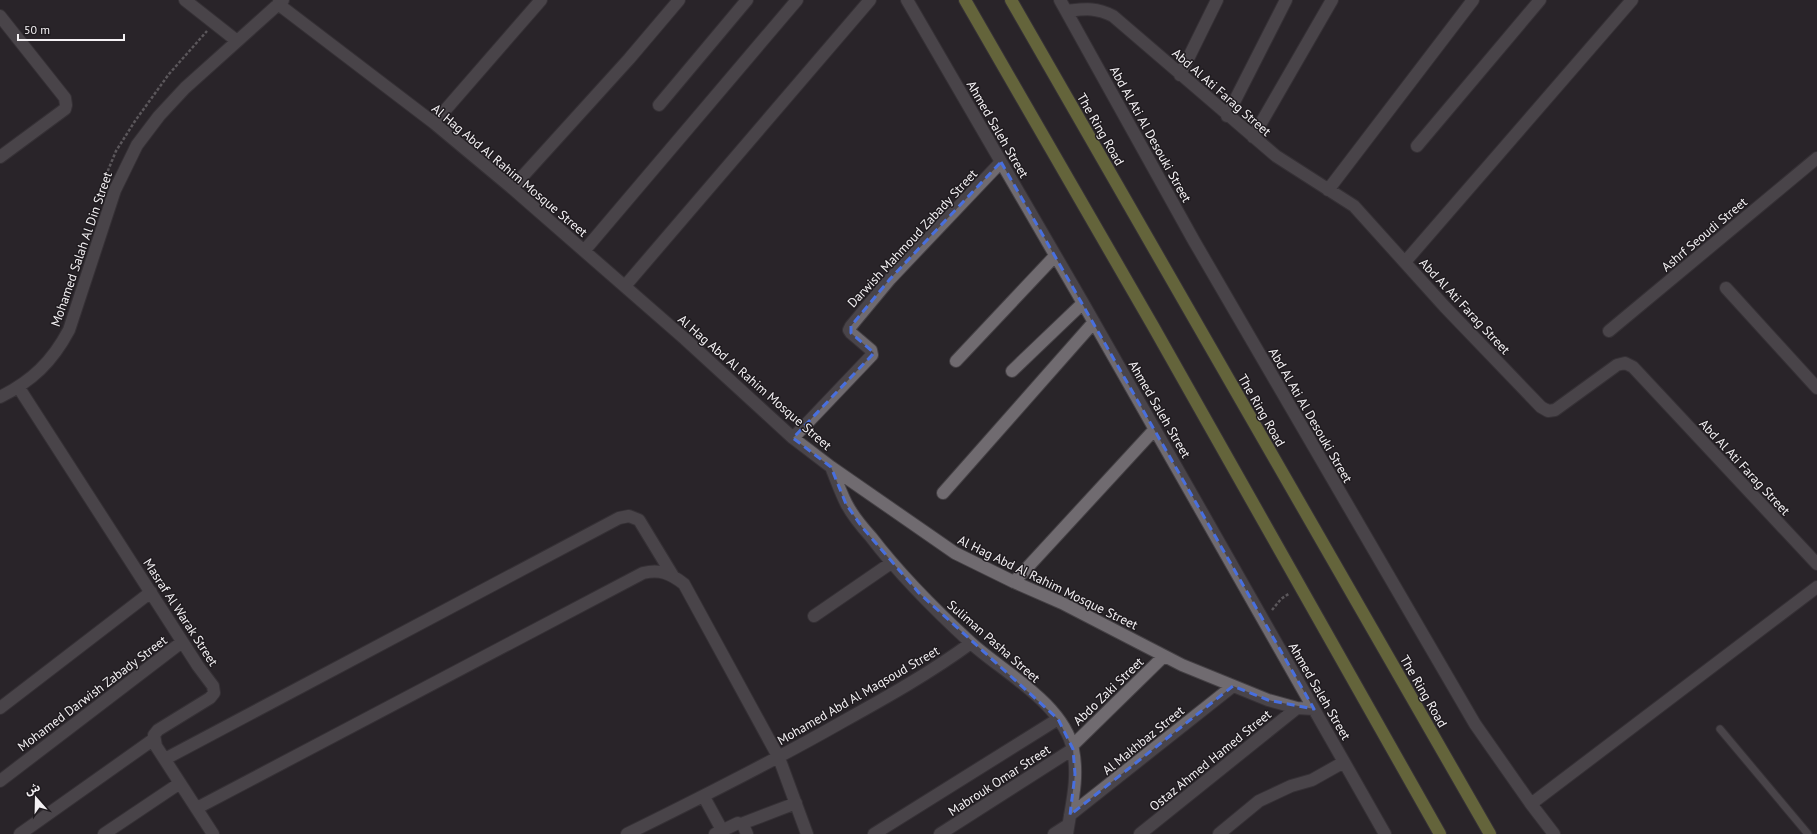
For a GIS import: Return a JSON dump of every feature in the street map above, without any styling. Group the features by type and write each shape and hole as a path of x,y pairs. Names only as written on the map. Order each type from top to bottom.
{"highway":[{"path":"965,0 1440,834"},
{"name":"The Ring Road","path":"1010,0 1490,834"}],"street":[{"path":"185,0 238,41"},
{"path":"434,123 541,0"},
{"path":"512,188 629,59 679,0"},
{"path":"659,105 746,0"},
{"path":"584,251 797,0"},
{"path":"625,286 870,0"},
{"name":"Ahmed Saleh Street","path":"907,0 1094,322 1385,834"},
{"name":"Abd Al Ati Al Desouki Street","path":"1060,0 1194,241 1475,724 1530,804 1554,834"},
{"path":"1180,75 1217,0"},
{"path":"1227,116 1286,0"},
{"path":"1253,138 1332,0"},
{"path":"1328,190 1473,0"},
{"path":"1417,146 1540,0"},
{"path":"1405,262 1632,0"},
{"name":"Mohamed Salah Al Din Street","path":"0,397 19,388 44,367 60,347 69,330 115,190 137,145 159,116 185,88 281,2"},
{"name":"Al Hag Abd Al Rahim Mosque Street","path":"281,2 434,123 512,188 625,286 793,438 831,467 955,553 1014,582 1062,603 1164,656 1233,686 1268,700 1297,708 1314,709"},
{"name":"Abd Al Ati Farag Street","path":"1066,11 1088,8 1100,10 1112,16 1253,138 1276,156 1354,206 1445,307 1541,407 1548,411 1555,410 1617,365 1625,363 1633,367 1817,564"},
{"path":"0,16 65,98 66,105 65,109 0,156"},
{"name":"Ashrf Seoudi Street","path":"1610,331 1817,158"},
{"name":"Darwish Mahmoud Zabady Street","path":"793,438 872,355 871,350 851,333 849,330 851,326 890,279 1001,162"},
{"path":"956,361 1055,256"},
{"path":"1726,288 1817,388"},
{"path":"1012,371 1083,304"},
{"path":"943,493 1094,322"},
{"name":"Masraf Al Warak Street","path":"19,388 182,642 213,686 214,693 210,698 158,730 154,735 154,739"},
{"path":"1014,582 1155,429"},
{"name":"Suliman Pasha Street","path":"831,467 846,504 862,527 891,563 919,593 971,643 1020,682 1058,719 1072,748 1075,774 1068,825"},
{"path":"165,759 619,518 629,516 639,520 673,576"},
{"path":"814,616 891,563"},
{"path":"197,808 643,573 654,571 673,576 684,584 779,758 807,834"},
{"path":"1530,804 1817,587"},
{"path":"0,708 151,592"},
{"name":"Mohamed Darwish Zabady Street","path":"0,781 182,642"},
{"name":"Mohamed Abd Al Maqsoud Street","path":"627,834 704,797 779,758 911,684 971,643"},
{"name":"Abdo Zaki Street","path":"1072,748 1164,656"},
{"name":"Al Makhbaz Street","path":"1054,834 1068,825 1233,686"},
{"name":"Ostaz Ahmed Hamed Street","path":"1140,834 1297,708"},
{"path":"874,834 1058,719"},
{"path":"20,834 154,739 165,759 213,834"},
{"name":"Mabrouk Omar Street","path":"940,834 1072,748"},
{"path":"1219,834 1259,801 1291,786 1312,780 1344,762"},
{"path":"104,834 180,783"},
{"path":"704,797 718,832 744,829 796,803"}],"lane":[{"path":"1720,729 1808,834"}],"path":[{"path":"1272,610 1281,600 1300,587"}],"highlighted area":[{"path":"1001,162 1314,709 1268,700 1233,686 1070,815 1075,774 1073,749 1058,719 919,593 862,527 846,504 831,467 793,438 874,353 851,333 851,326 890,279"}]}
